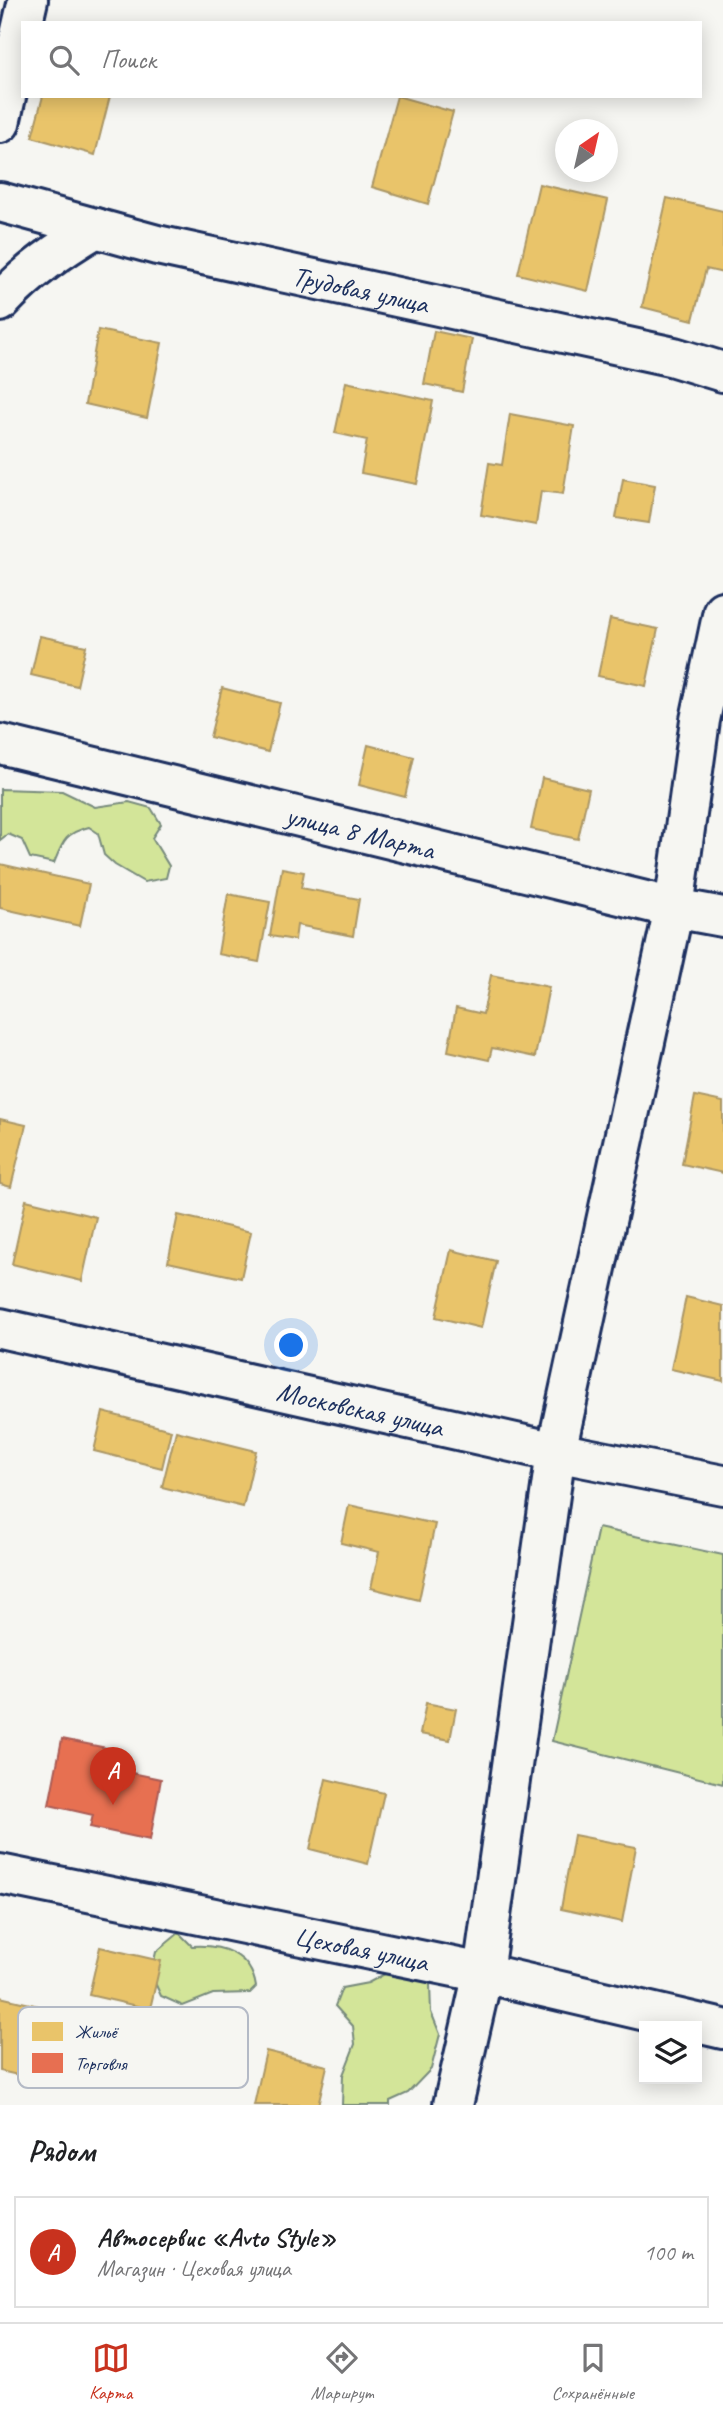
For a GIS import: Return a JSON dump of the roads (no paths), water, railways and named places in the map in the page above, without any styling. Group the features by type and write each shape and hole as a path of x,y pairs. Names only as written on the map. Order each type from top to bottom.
{"street":[{"path":"23,21 28,0"},
{"path":"0,123 21,31"},
{"name":"Трудовая улица","path":"0,202 157,245 674,357 723,372"},
{"path":"0,302 22,278 61,249 96,228"},
{"path":"453,2105 483,1973 556,1452 674,908 700,720 723,611"},
{"name":"улица 8 Марта","path":"0,744 674,908 723,917"},
{"name":"Московская улица","path":"0,1328 556,1452 723,1485"},
{"name":"Цеховая улица","path":"0,1874 483,1973 723,2029"}],"place":[{"name":"Автосервис «Avto Style»","path":"113,1805"}]}
